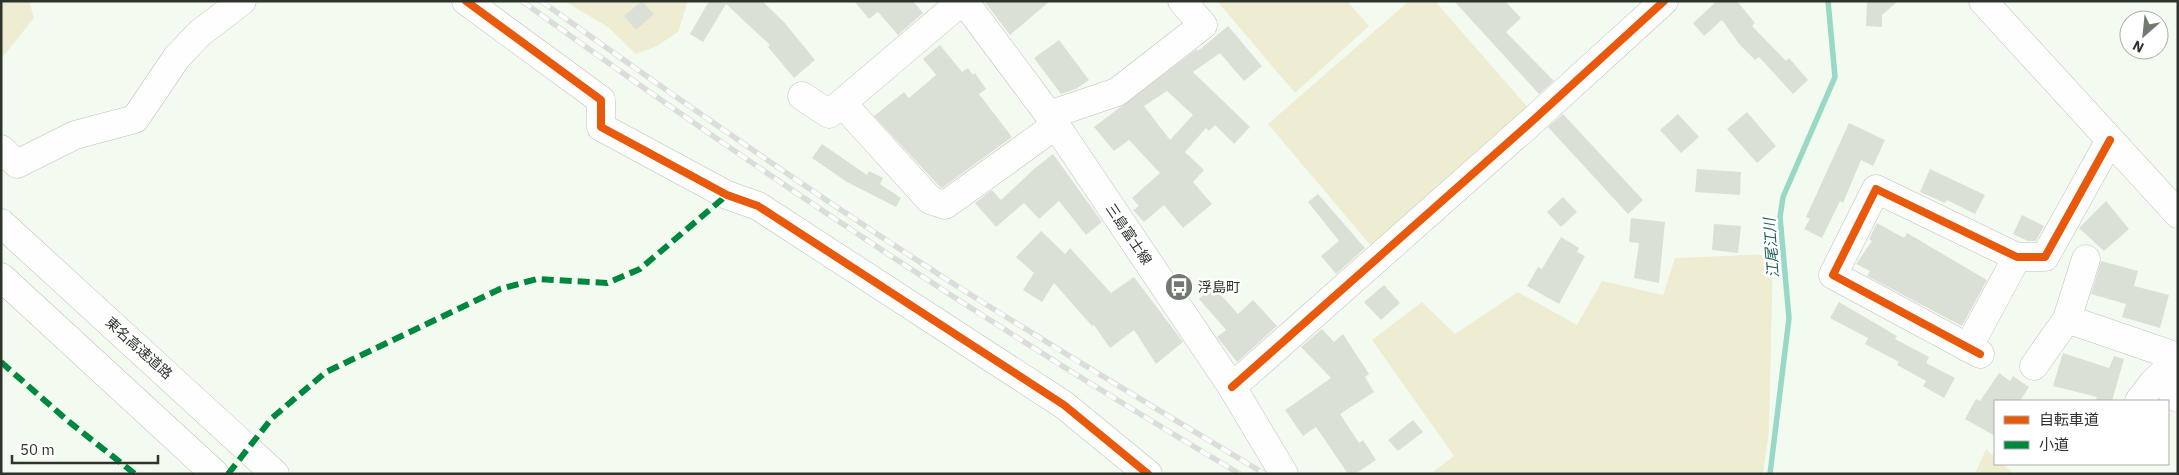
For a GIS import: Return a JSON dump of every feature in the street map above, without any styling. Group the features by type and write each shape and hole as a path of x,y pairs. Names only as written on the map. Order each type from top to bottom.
{"main road":[{"path":"1,150 17,164 76,135 134,119 178,57 200,33 242,1"},
{"path":"466,1 601,100 601,127 727,195 758,206 1064,405 1148,474"},
{"path":"802,96 828,114 963,1"},
{"name":"三島富士線","path":"963,1 1053,120 1232,387 1278,472"},
{"path":"842,103 930,200 946,205 1053,120 1117,92 1203,25 1182,1"},
{"path":"1232,387 1529,124 1664,1"},
{"path":"1982,1 2178,214"},
{"path":"2018,257 1974,351 1833,275 1876,189 2018,257 2045,256 2110,140"},
{"name":"東名高速道路","path":"1,223 276,474"},
{"path":"2034,366 2066,319 2086,259"},
{"path":"1,277 215,474"},
{"path":"2066,319 2171,364"},
{"path":"2171,364 2178,398"},
{"path":"2140,400 2171,364"}],"green space":[{"path":"1,1 29,1 34,18 1,59"},
{"path":"564,1 688,1 678,32 657,46 636,54 608,27"},
{"path":"1217,1 1347,1 1369,26 1295,93"},
{"path":"1409,1 1435,1 1530,110 1371,246 1268,124"},
{"path":"1773,254 1769,431 1763,474 1430,474 1454,456 1372,340 1422,302 1455,334 1518,292 1577,325 1602,281 1663,295 1675,258"},
{"path":"1986,449 1994,456 1994,465 2004,465 2014,474 1975,474"}],"building":[{"path":"642,1 654,14 636,30 624,16"},
{"path":"709,1 762,1 784,22 815,60 794,78 768,47 770,45 726,4 703,42 690,34"},
{"path":"854,1 913,1 923,13 898,35 878,12 869,19"},
{"path":"984,1 1050,1 1010,35"},
{"path":"1454,1 1505,1 1521,18 1506,32 1554,81 1539,94"},
{"path":"1717,1 1737,1 1755,23 1752,26 1786,61 1789,58 1808,80 1793,94 1759,57 1755,60 1740,45 1722,20 1704,36 1693,23"},
{"path":"1867,1 1898,1 1882,15 1882,27 1866,26"},
{"path":"1228,26 1262,66 1244,81 1220,53 1193,72 1250,127 1234,144 1215,125 1209,131 1206,128 1185,152 1204,170 1193,182 1212,204 1183,228 1164,205 1144,222 1133,210 1139,206 1132,198 1160,173 1129,140 1114,151 1094,127 1197,49 1198,51","holes":["1167,91 1193,115 1170,140 1144,106"]},
{"path":"1059,40 1089,80 1076,89 1061,94 1034,58"},
{"path":"940,45 962,72 968,68 973,75 975,73 986,89 979,94 1012,137 942,188 874,116 904,92 909,98 936,75 923,59"},
{"path":"1747,112 1776,146 1757,163 1727,129"},
{"path":"1563,114 1643,200 1628,214 1548,127"},
{"path":"1678,114 1699,137 1681,153 1660,130"},
{"path":"1849,123 1885,140 1873,166 1861,160 1843,203 1840,201 1822,238 1804,229 1810,219 1806,217"},
{"path":"822,144 867,175 869,171 883,178 880,184 901,198 896,207 847,182 812,158"},
{"path":"1053,154 1102,222 1086,235 1059,201 1039,219 1024,203 996,227 975,203 992,190 1001,200"},
{"path":"1697,169 1741,172 1740,195 1695,192"},
{"path":"1930,169 1985,195 1975,214 1947,200 1945,203 1920,192"},
{"path":"1318,194 1365,248 1336,274 1321,256 1339,241 1308,202"},
{"path":"1563,197 1577,212 1561,227 1547,212"},
{"path":"2106,201 2129,229 2104,251 2079,228"},
{"path":"2022,215 2044,226 2036,241 2028,241 2013,234"},
{"path":"1631,218 1665,222 1659,283 1634,278 1639,243 1629,242"},
{"path":"1877,223 1904,238 1907,233 1987,280 1962,326 1867,276 1870,271 1856,264 1872,241 1869,239"},
{"path":"1714,224 1741,226 1738,253 1712,250"},
{"path":"1041,231 1065,254 1070,248 1111,293 1134,277 1183,342 1156,364 1134,330 1110,348 1094,325 1092,326 1054,283 1042,302 1023,290 1034,273 1016,257"},
{"path":"1561,237 1579,248 1577,252 1585,256 1559,304 1527,286 1538,267 1542,269"},
{"path":"2101,261 2138,271 2134,286 2169,295 2160,328 2122,317 2126,304 2091,294"},
{"path":"1384,285 1400,303 1381,320 1364,302"},
{"path":"1213,286 1238,314 1253,300 1277,326 1237,362 1217,337 1226,330 1199,299"},
{"path":"1839,302 1897,336 1895,339 1929,357 1926,363 1955,378 1944,398 1923,386 1926,381 1897,365 1899,362 1865,344 1868,338 1830,318"},
{"path":"1322,329 1334,342 1343,334 1369,374 1365,377 1374,392 1340,414 1359,443 1363,440 1376,460 1355,474 1348,474 1316,427 1303,436 1285,410 1331,378 1301,347"},
{"path":"2063,353 2109,368 2108,371 2114,356 2124,359 2112,400 2096,400 2097,397 2053,386"},
{"path":"1999,373 2010,381 2013,376 2029,387 2021,400 1994,400 1994,435 1965,419 1976,399 1980,401"},
{"path":"1413,420 1423,432 1398,451 1388,440"}],"waterway":[{"name":"江尾江川","path":"1770,474 1789,318 1780,217 1783,197 1835,77 1828,1"}],"railway":[{"path":"522,1 609,64 875,246 1056,362 1240,474"},
{"path":"541,1 749,147 907,254 1265,474"}],"marked path":[{"path":"228,474 272,418 326,372 500,289 537,279 607,283 640,269 727,195"},
{"path":"1,362 68,421 135,474"}],"cycle path":[{"path":"466,1 601,100 601,127 727,195 758,206 1064,405 1148,474"},
{"path":"1232,387 1529,124 1664,1"},
{"path":"1980,354 1833,275 1876,189 2017,257 2045,257 2110,140"}],"place":[{"name":"浮島町","path":"1179,287"}]}
